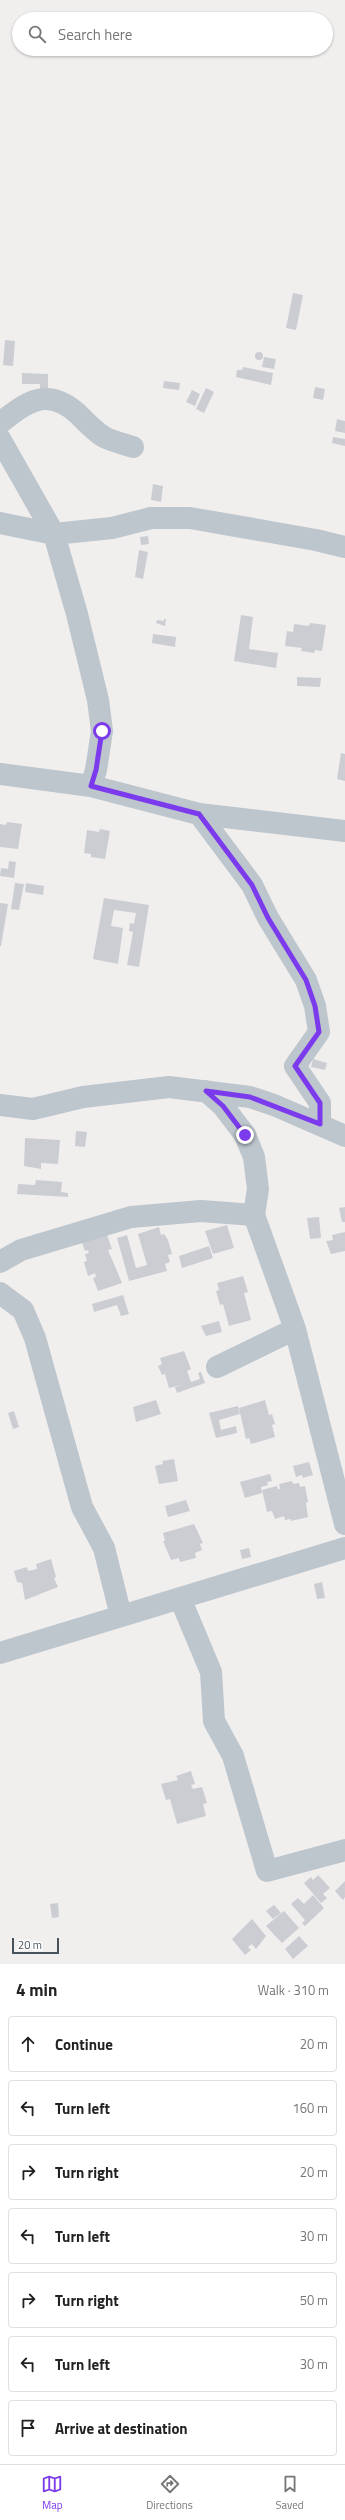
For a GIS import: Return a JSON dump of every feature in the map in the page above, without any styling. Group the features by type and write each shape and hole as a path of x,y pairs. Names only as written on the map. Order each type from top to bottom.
{"street":[{"path":"0,423 24,404 32,401 56,400 75,412 103,436 133,448"},
{"path":"0,438 54,534 98,700 102,731 96,770 91,786"},
{"path":"0,523 54,534 112,528 151,518 190,518 316,540 345,547"},
{"path":"0,774 91,786 199,814 345,831"},
{"path":"199,814 252,885 268,918 306,980 315,1006 319,1032 295,1066 320,1103 320,1124"},
{"path":"0,1105 33,1108 83,1097 168,1087 250,1097 320,1124 345,1136"},
{"path":"206,1091 223,1106 245,1135 254,1156 258,1189 254,1215 295,1329 345,1524"},
{"path":"0,1262 21,1250 131,1217 201,1210 254,1215"},
{"path":"0,1293 23,1310 35,1338 82,1506 104,1548 122,1616"},
{"path":"217,1367 295,1329"},
{"path":"0,1653 345,1548"},
{"path":"180,1598 211,1672 214,1721 233,1756 267,1871 345,1850"}],"building":[{"path":"293,293 303,295 296,330 286,328"},
{"path":"5,340 15,341 13,366 3,365"},
{"path":"259,352 262,353 262,359 259,360 256,359 255,356 256,353"},
{"path":"264,357 276,359 274,369 262,367"},
{"path":"243,367 273,373 271,385 236,377 237,370 242,370"},
{"path":"22,373 48,374 48,395 40,395 40,384 22,384"},
{"path":"164,381 180,383 179,390 163,388"},
{"path":"315,387 325,389 323,400 313,398"},
{"path":"206,388 214,392 204,413 196,409"},
{"path":"192,390 200,394 195,406 186,402"},
{"path":"337,419 345,421 345,433 335,431"},
{"path":"333,437 345,439 345,446 332,443"},
{"path":"153,484 163,486 161,502 151,500"},
{"path":"148,536 149,544 141,545 140,537"},
{"path":"139,550 148,552 143,579 135,577"},
{"path":"241,615 253,617 249,649 278,653 276,668 234,661"},
{"path":"164,619 166,619 165,626 156,623 157,620 164,621"},
{"path":"310,623 326,625 322,651 315,650 314,653 301,651 302,648 285,646 287,631 293,632 294,624 309,626"},
{"path":"153,634 176,637 175,647 152,643"},
{"path":"297,677 321,678 320,687 297,686"},
{"path":"341,753 345,754 345,781 337,779"},
{"path":"7,822 22,824 18,849 0,847 0,824 6,825"},
{"path":"100,829 110,831 105,859 91,857 91,854 84,853 87,830 99,832"},
{"path":"9,861 16,862 14,878 0,876 1,868 8,869"},
{"path":"15,883 24,884 19,910 11,909"},
{"path":"26,883 44,886 43,895 25,892"},
{"path":"104,898 149,905 139,967 127,965 133,932 129,931 130,923 134,924 136,913 114,910 111,926 123,928 118,964 93,959"},
{"path":"0,903 8,904 1,946 0,946"},
{"path":"313,1059 327,1063 325,1070 311,1067"},
{"path":"76,1131 87,1132 85,1147 75,1146"},
{"path":"25,1138 60,1140 58,1164 41,1163 41,1169 24,1166"},
{"path":"36,1180 62,1182 61,1192 68,1193 68,1197 17,1194 18,1184 35,1185"},
{"path":"345,1207 345,1222 342,1222 339,1208"},
{"path":"319,1217 321,1238 310,1239 307,1218"},
{"path":"227,1225 234,1248 213,1254 205,1231"},
{"path":"159,1227 161,1235 164,1234 168,1240 172,1254 168,1255 170,1262 165,1264 167,1271 129,1281 117,1238 127,1235 136,1268 147,1265 138,1234"},
{"path":"105,1229 112,1249 108,1250 122,1283 98,1291 93,1278 96,1277 95,1273 88,1276 84,1262 87,1261 85,1254 89,1253 88,1250 85,1251 80,1237"},
{"path":"345,1232 345,1251 331,1254 326,1241 333,1240 332,1235"},
{"path":"209,1246 213,1258 182,1268 179,1256"},
{"path":"243,1276 248,1292 244,1293 251,1320 229,1326 223,1304 220,1305 216,1291 219,1290 217,1283"},
{"path":"123,1295 129,1314 121,1316 117,1305 94,1312 92,1304"},
{"path":"219,1321 222,1332 206,1336 201,1326"},
{"path":"184,1351 191,1369 187,1371 191,1382 200,1379 198,1373 201,1372 205,1383 177,1393 175,1387 185,1384 169,1388 165,1374 162,1375 158,1366 162,1364 160,1358"},
{"path":"156,1400 161,1414 136,1422 133,1407"},
{"path":"265,1400 269,1415 272,1414 275,1424 272,1425 275,1437 251,1444 249,1438 246,1439 239,1408"},
{"path":"238,1406 240,1414 219,1420 221,1430 236,1426 237,1433 216,1438 209,1413"},
{"path":"14,1411 19,1427 13,1429 8,1413"},
{"path":"174,1459 178,1481 159,1484 155,1466 163,1464 162,1461"},
{"path":"309,1462 313,1475 303,1478 302,1475 296,1477 293,1466"},
{"path":"270,1474 272,1481 267,1482 268,1485 261,1487 262,1493 245,1498 240,1482"},
{"path":"292,1481 293,1484 299,1483 300,1487 305,1486 308,1502 306,1503 308,1517 291,1521 291,1519 285,1520 284,1516 275,1519 272,1511 267,1512 262,1490 277,1486 278,1489 280,1489 279,1484"},
{"path":"186,1500 190,1511 168,1517 165,1506"},
{"path":"194,1524 203,1543 200,1544 202,1550 195,1553 196,1558 180,1562 179,1558 171,1560 163,1541 165,1541 163,1533"},
{"path":"249,1548 251,1557 242,1559 240,1550"},
{"path":"51,1559 56,1577 54,1578 58,1587 25,1600 22,1583 17,1582 14,1571 27,1567 28,1571 37,1569 36,1564"},
{"path":"322,1582 325,1598 317,1599 314,1584"},
{"path":"191,1771 195,1784 191,1785 193,1789 202,1787 207,1803 203,1804 206,1816 177,1824 170,1799 166,1800 161,1784 178,1780 176,1776"},
{"path":"318,1875 330,1888 323,1894 327,1898 321,1903 304,1883 311,1877 313,1880"},
{"path":"345,1881 345,1897 343,1900 335,1891"},
{"path":"313,1895 324,1908 305,1926 302,1923 305,1920 291,1904 298,1898 304,1904"},
{"path":"58,1903 59,1917 52,1918 50,1904"},
{"path":"274,1905 281,1913 273,1919 266,1911"},
{"path":"284,1911 299,1928 282,1943 266,1926"},
{"path":"252,1919 266,1936 256,1949 252,1944 248,1947 251,1950 245,1955 232,1939"},
{"path":"299,1936 308,1946 293,1959 285,1949"}],"route":[{"path":"102,731 96,770 91,786 162,803 199,814 252,885 268,918 306,980 315,1006 319,1032 295,1066 320,1103 320,1124 274,1104 250,1097 206,1091 223,1106 245,1135"}]}
